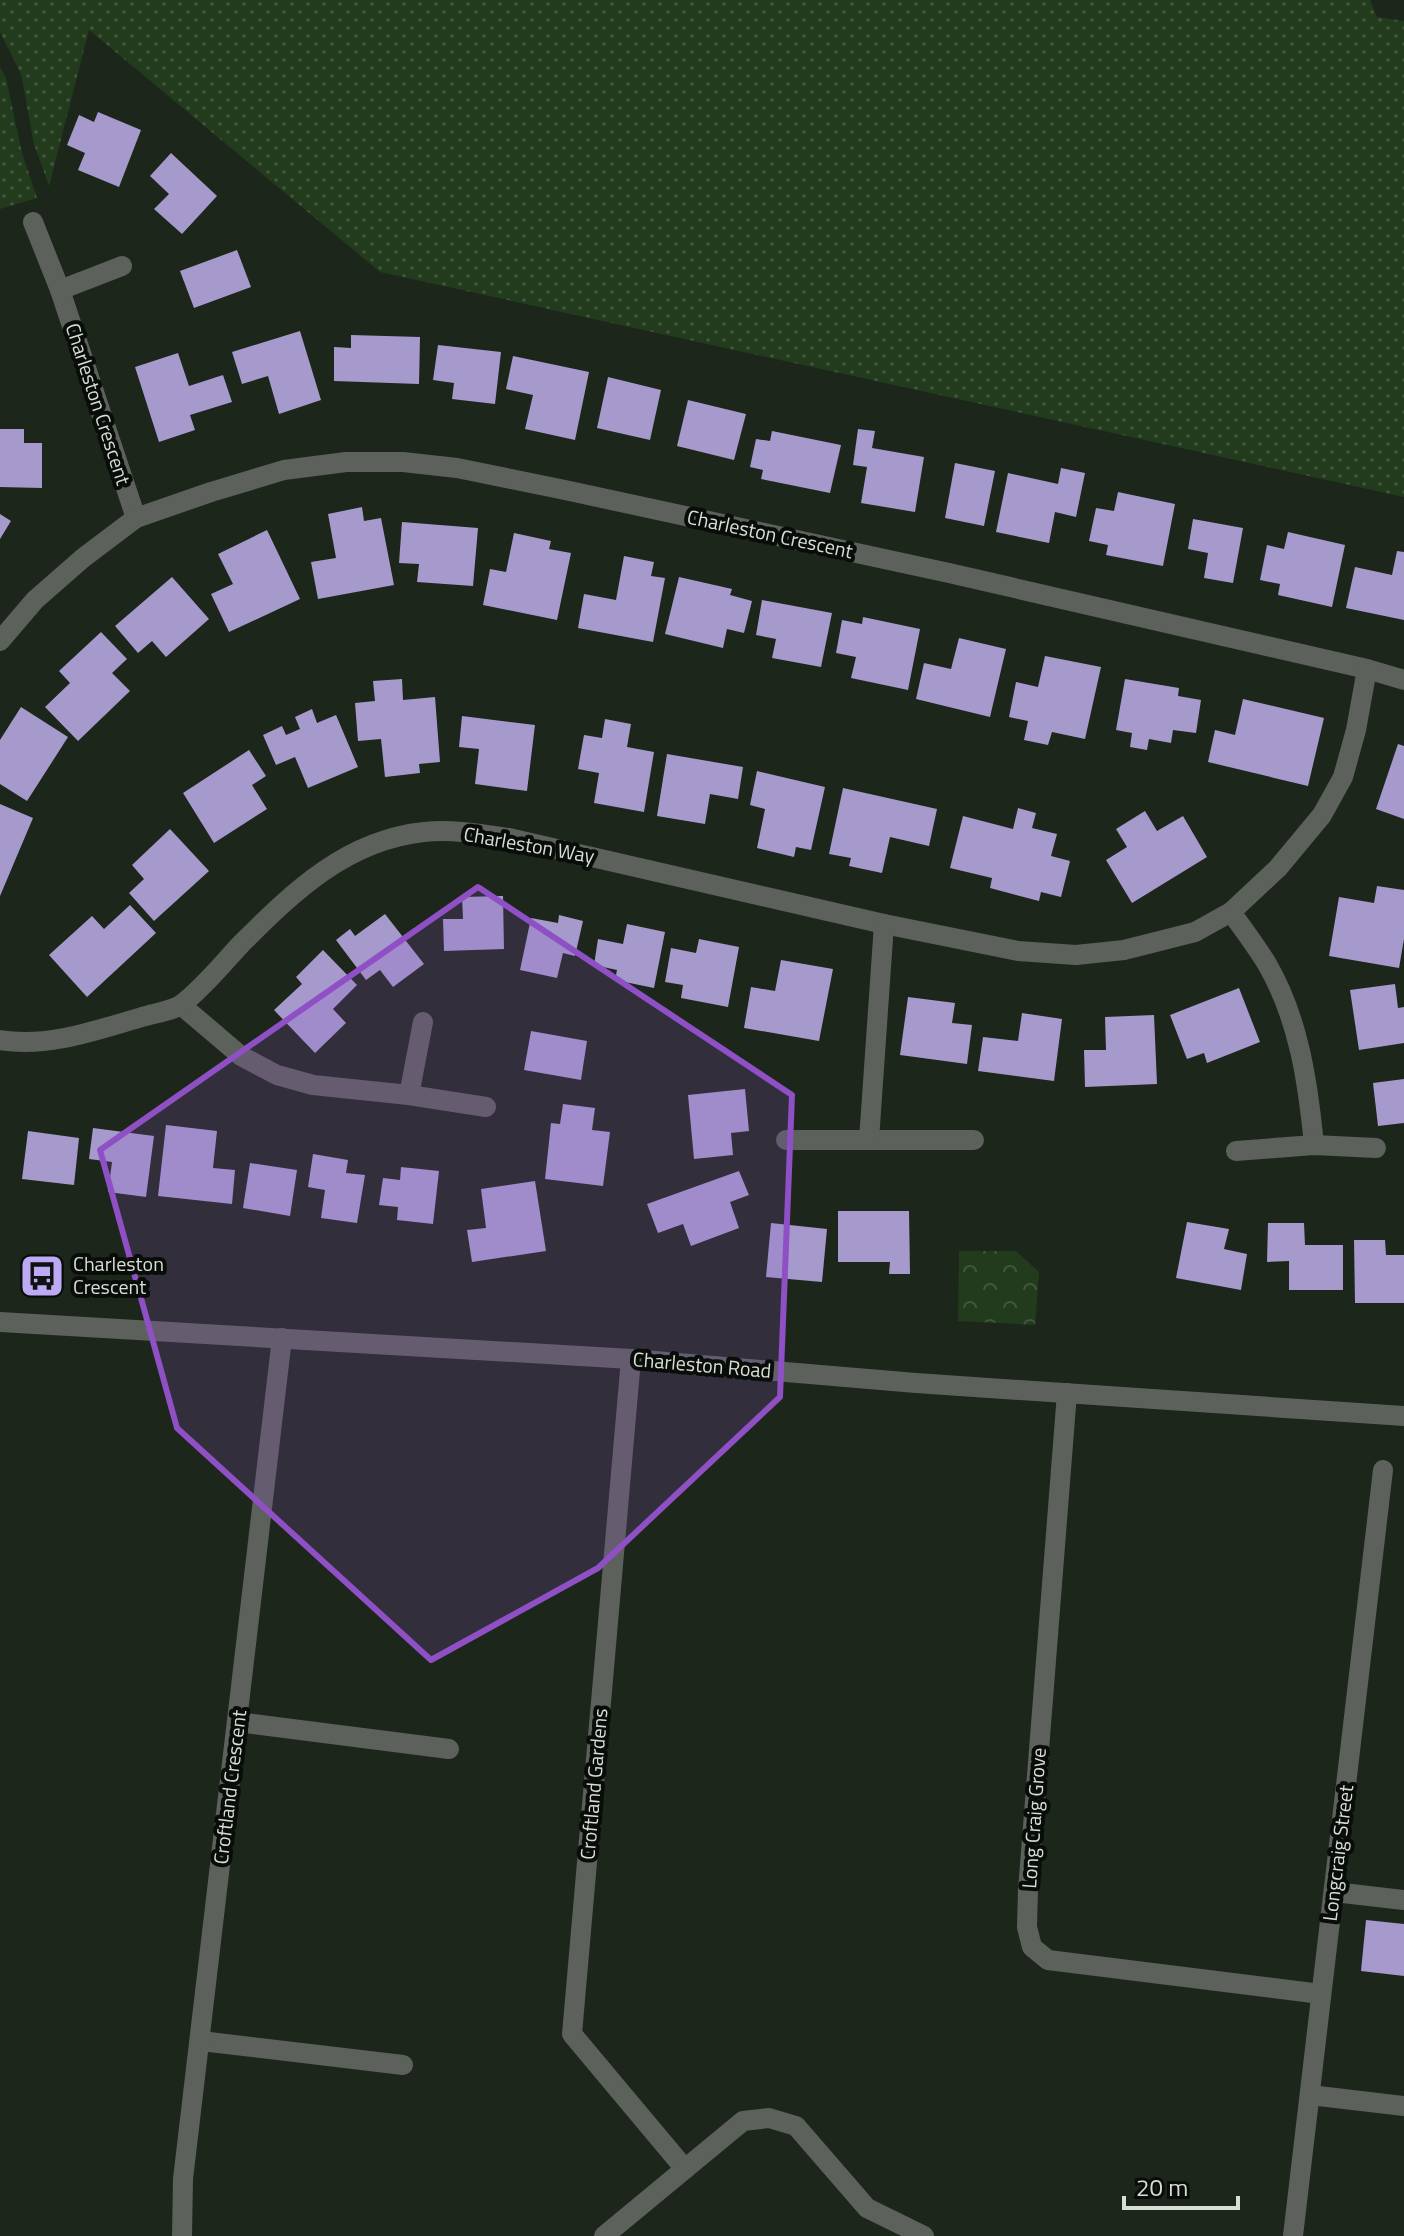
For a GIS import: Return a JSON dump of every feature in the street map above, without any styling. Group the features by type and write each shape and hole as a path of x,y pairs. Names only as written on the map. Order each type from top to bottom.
{"street":[{"name":"Charleston Crescent","path":"33,222 60,290 136,518"},
{"path":"60,290 122,266"},
{"name":"Charleston Crescent","path":"0,641 35,600 136,518 284,470 346,462 403,462 457,468 949,573 1404,680"},
{"name":"Charleston Way","path":"0,1040 73,1037 181,1005 310,878 348,856 383,841 424,832 463,832 509,838 884,924 1018,951 1076,955 1124,950 1195,932 1231,912 1278,868 1322,815 1343,777 1356,730 1367,669"},
{"path":"1231,912 1268,965 1291,1018 1308,1080 1314,1145"},
{"path":"869,1140 884,924"},
{"path":"181,1005 241,1056 277,1075 313,1085 486,1107"},
{"path":"409,1095 423,1022"},
{"path":"786,1140 974,1140"},
{"path":"1236,1151 1314,1145 1376,1148"},
{"name":"Charleston Road","path":"0,1322 631,1359 1404,1416"},
{"name":"Croftland Crescent","path":"182,2236 183,2179 282,1338"},
{"name":"Croftland Gardens","path":"631,1359 572,2034 685,2169"},
{"name":"Long Craig Grove","path":"1067,1393 1028,1890 1027,1927 1032,1947 1048,1960 1321,1994"},
{"name":"Longcraig Street","path":"1293,2236 1383,1470"},
{"path":"238,1722 449,1749"},
{"path":"1334,1892 1404,1900"},
{"path":"201,2041 403,2065"},
{"path":"1310,2095 1404,2106"},
{"path":"604,2236 743,2121 769,2118 796,2126 867,2208 924,2236"}],"highlighted area":[{"path":"478,887 792,1095 780,1397 598,1568 431,1660 177,1428 100,1150"}],"green space":[{"path":"0,0 1370,0 1377,17 1404,21 1404,497 380,272 89,30 49,186 34,144 21,74 0,32"},
{"path":"0,67 6,78 22,153 37,198 0,209"},
{"path":"959,1251 1016,1251 1039,1272 1035,1325 958,1321"}],"building":[{"path":"98,112 141,130 119,187 78,170 85,153 67,145 79,115 94,122"},
{"path":"171,153 217,196 182,234 154,209 169,194 150,176"},
{"path":"237,250 251,287 194,308 180,271"},
{"path":"300,331 321,400 279,414 268,376 242,384 232,352"},
{"path":"351,335 420,337 419,384 334,381 334,347 351,348"},
{"path":"438,345 501,352 495,404 452,399 454,383 433,380"},
{"path":"178,353 189,386 223,375 232,402 190,415 195,430 159,442 135,367"},
{"path":"513,356 589,372 575,440 525,429 533,395 506,389"},
{"path":"608,377 661,390 650,440 597,428"},
{"path":"688,400 746,414 734,460 677,446"},
{"path":"0,429 24,429 24,443 42,443 42,488 0,487"},
{"path":"858,429 875,431 872,448 924,457 915,512 861,503 867,467 853,465"},
{"path":"772,431 841,445 830,493 761,479 763,470 750,467 756,439 770,441"},
{"path":"955,463 995,471 984,526 945,518"},
{"path":"1061,468 1085,473 1076,517 1055,512 1049,543 996,532 1008,473 1058,484"},
{"path":"1118,492 1175,504 1163,566 1106,555 1108,545 1089,541 1096,508 1114,511"},
{"path":"362,507 364,521 381,518 394,585 318,599 311,562 336,558 328,514"},
{"path":"0,514 11,521 0,539"},
{"path":"1193,519 1243,528 1233,583 1204,578 1208,553 1188,549"},
{"path":"402,522 478,528 473,586 417,582 419,564 399,563"},
{"path":"267,530 300,599 229,632 211,594 233,584 218,554"},
{"path":"1288,532 1345,545 1332,607 1278,595 1280,584 1260,580 1267,545 1284,549"},
{"path":"514,533 551,541 549,549 571,553 557,620 483,605 490,569 506,572"},
{"path":"1397,551 1404,552 1404,620 1346,608 1355,567 1392,575"},
{"path":"624,556 654,562 651,576 665,578 653,642 578,628 584,594 616,600"},
{"path":"172,577 209,619 166,657 152,641 138,653 115,626"},
{"path":"679,577 732,589 730,595 752,601 744,633 727,629 723,648 665,634"},
{"path":"762,600 832,613 821,667 772,658 776,639 756,635"},
{"path":"863,617 920,629 908,690 851,678 856,657 836,653 842,620 862,624"},
{"path":"101,632 127,659 112,673 130,691 78,741 45,707 70,683 59,671"},
{"path":"959,638 1006,649 990,717 916,699 924,663 951,669"},
{"path":"1045,656 1101,667 1085,739 1052,732 1048,745 1024,740 1028,721 1009,717 1016,682 1038,687"},
{"path":"402,679 403,700 435,697 440,762 419,764 420,773 385,777 381,739 358,741 355,703 375,701 373,681"},
{"path":"1125,679 1179,688 1178,696 1201,700 1196,733 1173,730 1171,743 1149,739 1147,750 1130,747 1132,733 1116,730"},
{"path":"1243,699 1324,718 1308,786 1208,762 1215,730 1235,735"},
{"path":"21,707 68,737 27,801 0,784 0,740"},
{"path":"312,709 317,723 336,715 358,767 308,788 295,757 276,765 263,735 282,726 286,735 300,729 295,717"},
{"path":"462,716 535,725 527,791 475,784 479,749 459,747"},
{"path":"605,719 631,724 627,747 654,752 644,812 594,803 599,773 578,769 584,735 602,738"},
{"path":"1398,744 1404,746 1404,819 1376,809"},
{"path":"249,750 266,776 252,785 267,809 214,843 183,793"},
{"path":"667,754 743,767 738,799 710,794 705,824 657,816"},
{"path":"757,771 825,787 811,850 796,847 794,857 757,848 765,809 750,805"},
{"path":"843,788 937,809 929,846 890,837 882,873 849,866 851,858 829,854"},
{"path":"0,804 33,818 0,896"},
{"path":"1018,808 1036,813 1032,828 1057,834 1051,856 1070,861 1061,897 1041,892 1039,901 990,888 992,878 950,868 963,816 1013,829"},
{"path":"1145,811 1157,831 1183,816 1207,857 1132,903 1106,860 1127,847 1116,829"},
{"path":"170,829 209,871 154,921 129,893 144,879 132,865"},
{"path":"1377,886 1404,890 1404,939 1399,968 1329,956 1339,897 1374,903"},
{"path":"503,896 504,949 444,951 443,919 463,919 462,897"},
{"path":"130,905 156,933 87,997 49,955 92,916 104,929"},
{"path":"385,914 424,964 393,987 380,970 366,980 336,940 350,929 355,936"},
{"path":"559,915 583,921 575,956 563,953 557,978 520,970 531,918 558,923"},
{"path":"627,924 665,932 654,988 615,980 617,970 594,965 598,939 623,944"},
{"path":"699,939 739,947 728,1007 681,998 683,985 665,982 671,948 696,953"},
{"path":"323,950 357,985 333,1009 346,1023 315,1053 274,1010 302,984 296,977"},
{"path":"781,960 833,969 819,1041 744,1028 751,987 775,991"},
{"path":"1395,984 1398,1008 1404,1007 1404,1043 1359,1050 1350,990"},
{"path":"1239,988 1260,1042 1207,1063 1204,1053 1187,1059 1170,1015"},
{"path":"908,997 955,1003 952,1023 972,1025 967,1064 900,1055"},
{"path":"1022,1013 1062,1019 1054,1081 978,1071 983,1037 1018,1041"},
{"path":"1154,1015 1157,1084 1085,1087 1084,1050 1106,1050 1105,1017"},
{"path":"531,1031 587,1041 581,1080 524,1070"},
{"path":"1404,1079 1404,1123 1378,1126 1373,1083"},
{"path":"745,1089 749,1131 731,1133 733,1155 694,1159 688,1095"},
{"path":"563,1104 595,1108 592,1130 610,1132 603,1186 545,1179 551,1123 560,1124"},
{"path":"166,1125 217,1131 213,1168 235,1170 232,1204 158,1196"},
{"path":"93,1128 154,1136 146,1197 108,1192 112,1162 89,1159"},
{"path":"28,1131 79,1138 74,1185 22,1179"},
{"path":"313,1154 348,1160 346,1173 365,1175 357,1223 321,1218 325,1190 308,1187"},
{"path":"250,1163 297,1170 290,1216 243,1208"},
{"path":"401,1167 439,1171 433,1224 397,1220 398,1207 379,1205 383,1178 400,1180"},
{"path":"739,1171 749,1195 730,1202 739,1228 691,1246 683,1224 658,1233 647,1204"},
{"path":"535,1181 546,1251 472,1262 467,1230 486,1228 481,1189"},
{"path":"838,1211 909,1211 910,1274 889,1274 890,1262 838,1262"},
{"path":"1187,1222 1229,1229 1224,1249 1247,1254 1241,1290 1176,1278"},
{"path":"771,1223 827,1229 822,1282 766,1277"},
{"path":"1268,1223 1304,1223 1305,1245 1343,1245 1343,1290 1289,1290 1289,1261 1267,1262"},
{"path":"1354,1240 1385,1240 1386,1255 1404,1255 1404,1303 1355,1303"},
{"path":"1366,1920 1404,1924 1404,1976 1361,1971"}],"place":[{"name":"Charleston Crescent","path":"42,1276"}]}
